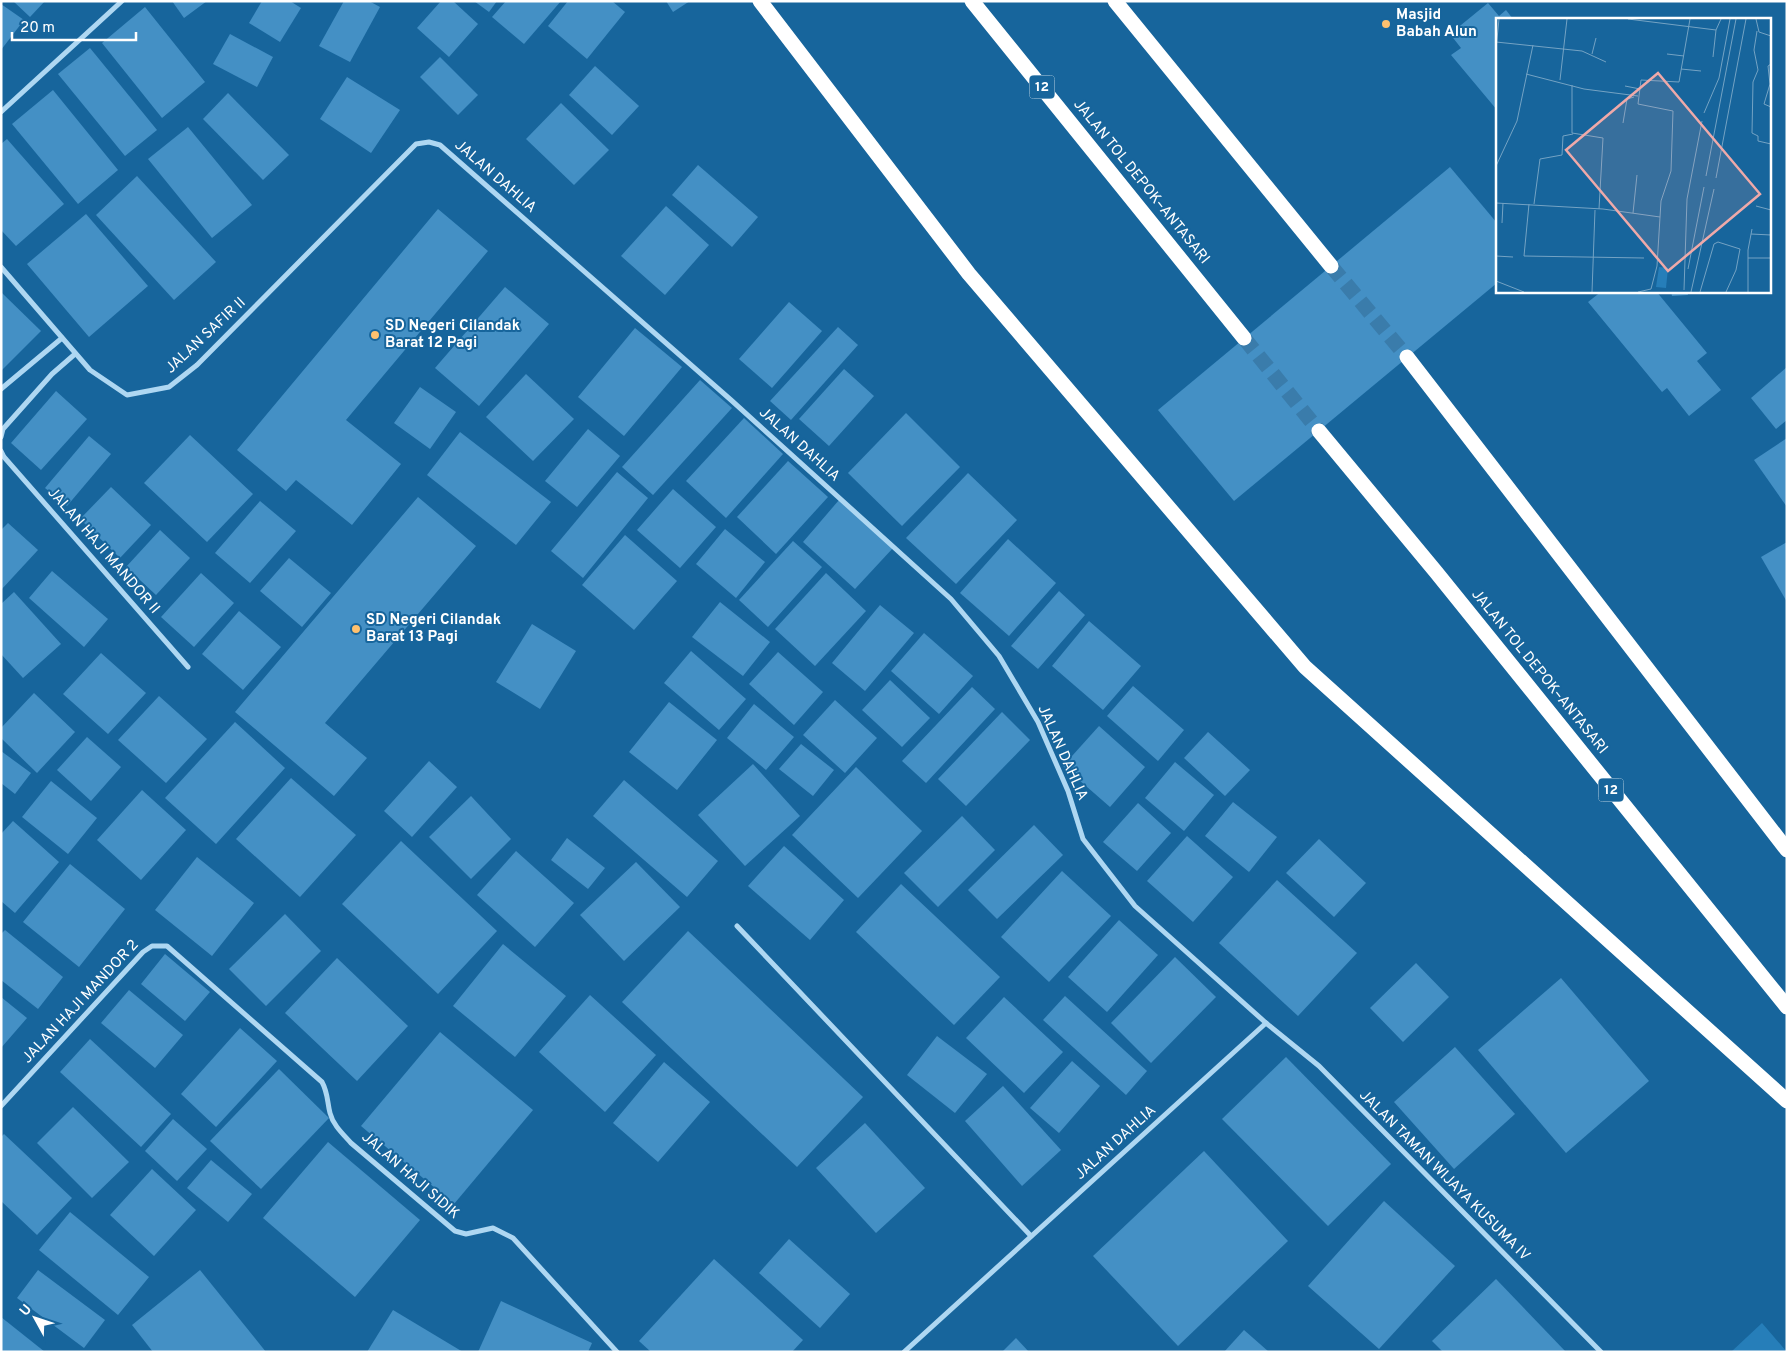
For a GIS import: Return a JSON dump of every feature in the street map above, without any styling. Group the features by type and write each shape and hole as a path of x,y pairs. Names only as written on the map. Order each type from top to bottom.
{"highway":[{"path":"760,1 969,274 1305,667 1787,1101"},
{"name":"JALAN TOL DEPOK–ANTASARI","path":"972,1 1244,338"},
{"path":"1115,1 1331,266"},
{"path":"1407,357 1787,850"},
{"name":"JALAN TOL DEPOK–ANTASARI","path":"1319,431 1787,1007"}],"street":[{"path":"1,112 122,1"},
{"name":"JALAN DAHLIA","path":"416,144 429,142 440,145 731,400 951,599 999,656 1038,722 1068,791 1083,839 1110,876 1135,906 1266,1023 904,1352"},
{"name":"JALAN SAFIR II","path":"1,267 4,275 90,370 127,394 169,388 197,366 416,144"},
{"path":"1,389 62,338"},
{"path":"1,437 3,429 9,422 52,374 74,354"},
{"name":"JALAN HAJI MANDOR II","path":"1,450 4,458 188,667"},
{"path":"737,926 1031,1236"},
{"name":"JALAN HAJI MANDOR 2","path":"1,1106 143,952 152,946 159,945 167,946 322,1082"},
{"name":"JALAN TAMAN WIJAYA KUSUMA IV","path":"1266,1023 1319,1066 1601,1352"},
{"name":"JALAN HAJI SIDIK","path":"322,1082 327,1091 330,1113 337,1127 351,1142 455,1231 466,1234 493,1228 513,1238 617,1352"}],"shaded area":[{"path":"1762,1323 1787,1352 1731,1352"}],"building":[{"path":"13,1 45,1 30,17"},
{"path":"172,1 207,1 184,18"},
{"path":"262,1 290,1 301,8 280,42 249,23"},
{"path":"344,1 369,1 380,7 350,62 319,46"},
{"path":"441,1 453,1 478,24 449,57 417,28"},
{"path":"474,1 497,1 489,12"},
{"path":"506,1 561,1 524,44 492,17"},
{"path":"568,1 612,1 625,12 587,59 548,26"},
{"path":"666,1 690,1 673,12"},
{"path":"1488,3 1499,16 1506,10 1512,18 1496,18 1496,109 1451,55 1461,48 1450,34"},
{"path":"1,4 24,20 1,50"},
{"path":"145,7 205,82 162,118 102,43"},
{"path":"230,34 273,57 257,87 213,64"},
{"path":"90,48 157,130 125,156 58,74"},
{"path":"440,57 478,95 458,115 420,77"},
{"path":"595,66 639,106 612,135 569,95"},
{"path":"347,77 400,110 371,153 320,119"},
{"path":"53,90 118,170 78,204 12,124"},
{"path":"228,93 289,155 263,180 203,119"},
{"path":"561,103 609,150 574,185 526,139"},
{"path":"188,127 252,205 212,238 148,159"},
{"path":"7,139 64,204 16,246 1,230 1,144"},
{"path":"698,165 758,217 732,247 672,195"},
{"path":"1450,167 1496,222 1496,284 1234,501 1158,410"},
{"path":"137,176 216,262 174,300 96,215"},
{"path":"666,206 709,245 665,295 621,256"},
{"name":"SD Negeri Cilandak Barat 12 Pagi","path":"438,209 488,251 346,420 401,464 352,525 296,480 286,491 237,450"},
{"path":"86,214 148,286 89,337 27,264"},
{"path":"505,287 549,324 479,406 435,368"},
{"path":"1,292 41,331 1,371"},
{"path":"1601,292 1657,292 1707,353 1697,361 1721,390 1689,416 1667,388 1662,392 1588,302"},
{"path":"1671,292 1687,292 1688,295 1672,296"},
{"path":"789,302 822,331 772,388 739,359"},
{"path":"838,327 858,345 791,420 770,401"},
{"path":"635,328 682,367 624,436 578,397"},
{"path":"1787,367 1787,420 1776,429 1751,398"},
{"path":"844,369 874,396 829,446 799,419"},
{"path":"526,374 574,419 533,461 486,417"},
{"path":"700,380 732,408 653,495 622,467"},
{"path":"420,387 456,412 430,449 394,423"},
{"path":"56,391 87,419 41,470 11,443"},
{"path":"906,413 960,467 902,526 848,473"},
{"path":"744,418 783,454 726,518 686,481"},
{"path":"588,429 620,456 577,507 545,481"},
{"path":"460,432 551,502 516,545 427,475"},
{"path":"190,435 253,494 207,542 144,483"},
{"path":"89,436 111,454 67,506 45,488"},
{"path":"1787,438 1787,507 1754,460"},
{"path":"788,461 828,497 776,554 737,517"},
{"path":"617,472 648,498 583,578 551,551"},
{"path":"968,473 1017,520 956,584 906,538"},
{"path":"111,487 151,525 120,558 80,519"},
{"path":"673,489 716,527 680,568 637,530"},
{"name":"SD Negeri Cilandak Barat 13 Pagi","path":"418,497 476,546 325,723 367,758 334,796 235,712"},
{"path":"839,500 893,548 855,589 803,542"},
{"path":"260,501 296,531 250,583 215,553"},
{"path":"8,523 38,550 1,590 1,530"},
{"path":"725,529 765,562 736,598 696,564"},
{"path":"160,530 190,558 156,595 126,567"},
{"path":"625,535 677,581 634,630 582,585"},
{"path":"1008,539 1056,583 1009,636 960,593"},
{"path":"793,541 822,567 768,627 739,600"},
{"path":"1787,542 1787,602 1761,557"},
{"path":"289,558 331,593 302,627 260,591"},
{"path":"52,571 108,619 84,647 29,598"},
{"path":"201,573 234,603 194,647 161,617"},
{"path":"826,573 866,611 815,666 775,629"},
{"path":"1059,591 1085,615 1038,669 1011,646"},
{"path":"14,592 61,644 23,678 1,654 1,604"},
{"path":"720,602 770,642 743,676 692,637"},
{"path":"880,605 914,633 865,691 832,663"},
{"path":"239,611 281,647 243,690 202,654"},
{"path":"1089,621 1141,666 1103,710 1052,666"},
{"path":"532,624 576,651 540,709 496,682"},
{"path":"924,633 973,676 939,714 891,671"},
{"path":"691,651 746,699 719,730 664,683"},
{"path":"778,652 823,692 794,725 749,684"},
{"path":"101,653 146,693 108,734 63,694"},
{"path":"890,680 930,718 902,747 862,710"},
{"path":"1133,686 1184,730 1158,761 1107,716"},
{"path":"972,687 995,709 926,783 902,761"},
{"path":"34,693 75,732 37,773 1,738 1,728"},
{"path":"159,696 207,739 166,783 118,740"},
{"path":"835,700 877,738 845,773 803,735"},
{"path":"669,702 717,740 677,790 629,752"},
{"path":"754,704 794,737 766,770 727,738"},
{"path":"1002,712 1030,740 966,806 938,779"},
{"path":"235,722 285,768 216,844 165,798"},
{"path":"1099,726 1145,767 1110,807 1063,766"},
{"path":"1208,732 1250,770 1225,796 1184,758"},
{"path":"87,737 121,767 91,801 57,770"},
{"path":"801,744 834,770 813,796 779,769"},
{"path":"1,751 31,773 15,794 1,783"},
{"path":"429,761 457,787 412,837 384,811"},
{"path":"1175,762 1214,795 1184,831 1145,798"},
{"path":"753,764 800,816 745,866 698,815"},
{"path":"856,767 922,831 858,898 792,835"},
{"path":"291,778 356,835 300,897 236,839"},
{"path":"624,780 718,861 687,897 593,816"},
{"path":"51,781 97,818 68,854 22,817"},
{"path":"142,790 186,830 141,880 97,840"},
{"path":"471,796 511,839 471,879 429,837"},
{"path":"1233,802 1277,837 1249,872 1205,836"},
{"path":"1138,803 1171,833 1137,871 1103,842"},
{"path":"962,816 995,850 938,907 904,873"},
{"path":"13,821 59,862 15,913 1,901 1,834"},
{"path":"1034,825 1063,855 997,919 968,890"},
{"path":"1187,836 1233,877 1193,922 1147,881"},
{"path":"567,838 605,868 588,889 551,860"},
{"path":"1319,839 1366,883 1334,917 1286,873"},
{"path":"401,841 497,931 438,994 342,904"},
{"path":"784,846 844,900 810,940 748,886"},
{"path":"516,851 574,903 535,947 477,895"},
{"path":"197,857 254,903 212,956 155,910"},
{"path":"636,862 680,907 624,961 580,915"},
{"path":"70,864 125,909 79,967 23,922"},
{"path":"1062,871 1111,916 1049,982 1001,937"},
{"path":"1277,880 1357,953 1298,1016 1219,943"},
{"path":"901,884 1000,977 954,1025 856,932"},
{"path":"285,914 321,951 266,1006 229,969"},
{"path":"1119,920 1158,955 1107,1012 1068,977"},
{"path":"5,930 63,977 38,1009 1,980 1,934"},
{"path":"688,931 863,1097 797,1167 622,1002"},
{"path":"503,944 566,996 515,1057 453,1006"},
{"path":"165,954 210,992 185,1021 141,984"},
{"path":"1175,957 1216,997 1151,1063 1111,1023"},
{"path":"337,958 408,1026 357,1081 285,1013"},
{"path":"1416,963 1449,997 1403,1042 1370,1008"},
{"path":"1561,978 1649,1081 1566,1153 1478,1050"},
{"path":"129,990 183,1035 155,1068 101,1023"},
{"path":"590,995 656,1055 605,1112 539,1052"},
{"path":"1065,996 1147,1071 1126,1095 1043,1020"},
{"path":"1,997 27,1018 1,1048"},
{"path":"1004,997 1063,1052 1024,1093 966,1038"},
{"path":"240,1028 277,1061 216,1127 181,1094"},
{"path":"440,1032 533,1110 454,1204 361,1126"},
{"path":"937,1036 987,1074 955,1113 907,1075"},
{"path":"90,1039 171,1114 141,1147 60,1072"},
{"path":"1455,1047 1515,1114 1454,1169 1394,1102"},
{"path":"1286,1057 1391,1164 1328,1226 1222,1119"},
{"path":"1072,1061 1100,1086 1059,1133 1030,1108"},
{"path":"664,1062 710,1102 658,1162 613,1123"},
{"path":"279,1069 329,1118 261,1189 210,1141"},
{"path":"1003,1086 1061,1150 1022,1186 965,1121"},
{"path":"73,1107 129,1162 92,1198 37,1143"},
{"path":"173,1119 207,1149 177,1181 145,1151"},
{"path":"865,1123 925,1188 876,1233 816,1168"},
{"path":"4,1134 72,1198 37,1235 1,1201 1,1137"},
{"path":"328,1142 420,1220 355,1297 263,1218"},
{"path":"1204,1151 1288,1241 1178,1346 1093,1256"},
{"path":"211,1160 252,1194 228,1222 187,1188"},
{"path":"152,1169 196,1210 154,1256 110,1215"},
{"path":"1384,1201 1455,1266 1379,1349 1308,1286"},
{"path":"70,1212 149,1277 118,1315 39,1250"},
{"path":"789,1239 850,1294 820,1328 759,1273"},
{"path":"714,1259 803,1340 792,1352 651,1352 639,1341"},
{"path":"38,1270 105,1320 84,1348 17,1298"},
{"path":"200,1270 266,1352 153,1352 132,1325"},
{"path":"1496,1279 1566,1352 1443,1352 1432,1341"},
{"path":"501,1301 592,1343 588,1352 478,1352"},
{"path":"393,1310 463,1352 367,1352"},
{"path":"1,1317 45,1352 1,1352"},
{"path":"1244,1330 1269,1352 1224,1352"},
{"path":"1016,1338 1029,1352 1002,1352"}],"tunnel":[{"path":"1331,266 1407,357"},
{"path":"1244,338 1319,431"}],"place":[{"name":"Masjid Babah Alun","path":"1386,24"},
{"name":"SD Negeri Cilandak Barat 12 Pagi","path":"375,335"},
{"name":"SD Negeri Cilandak Barat 13 Pagi","path":"356,629"}]}
